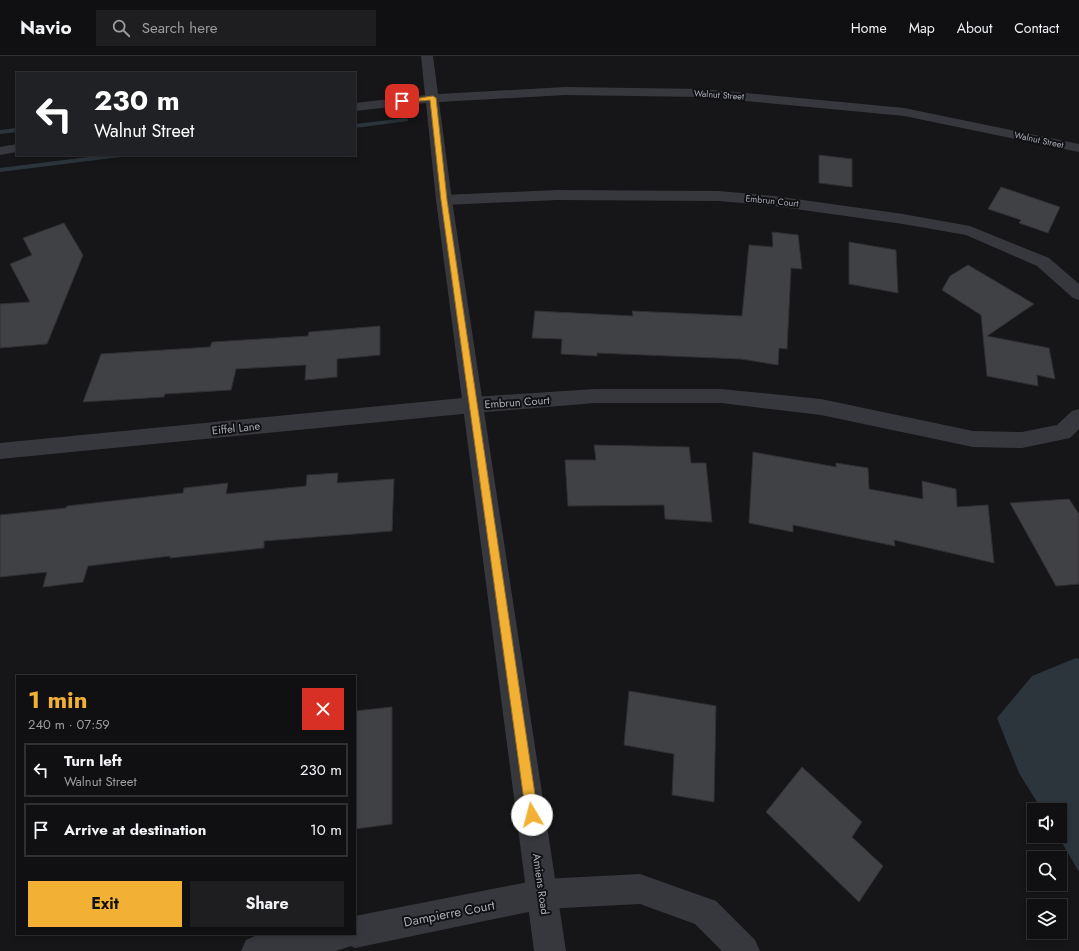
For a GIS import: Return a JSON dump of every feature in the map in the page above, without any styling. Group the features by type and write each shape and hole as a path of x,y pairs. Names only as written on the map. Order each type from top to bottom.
{"street":[{"name":"Amiens Road","path":"427,56 444,200 550,951"},
{"name":"Walnut Street","path":"356,107 433,98 565,91 703,93 904,112 1079,148"},
{"path":"0,150 16,148"},
{"name":"Embrun Court","path":"444,200 557,195 719,196 774,201 903,219 970,231 1043,262 1079,294"},
{"name":"Embrun Court","path":"473,405 595,396 721,396 821,407 973,439 1022,440 1063,432 1079,417"},
{"name":"Eiffel Lane","path":"0,451 473,405"},
{"name":"Dampierre Court","path":"356,932 543,894 640,889 705,912 744,951"},
{"path":"257,951 338,935"}],"shaded area":[{"path":"1076,658 1079,659 1079,872 1062,843 1067,843 1067,803 1038,803 1019,773 997,718 1032,676"}],"building":[{"path":"819,155 852,159 852,187 819,183"},
{"path":"1001,187 1060,207 1048,233 1019,223 1021,220 988,209"},
{"path":"64,223 83,255 47,344 0,348 0,304 30,302 10,264 32,255 23,238"},
{"path":"772,232 798,235 802,269 791,268 787,349 779,348 778,365 741,359 597,353 597,356 561,354 562,339 532,338 535,311 633,316 632,311 742,316 749,245 773,247"},
{"path":"849,242 896,250 898,293 849,284"},
{"path":"968,265 1034,304 987,336 1049,348 1055,379 1037,375 1038,386 987,376 981,315 942,290 950,276"},
{"path":"380,326 380,355 337,359 337,377 305,380 306,365 236,369 231,390 165,394 164,397 83,402 101,354 210,347 212,342 308,336 309,332"},
{"path":"594,445 689,447 691,463 706,463 712,522 665,519 664,505 568,506 565,460 596,460"},
{"path":"753,452 836,467 836,463 868,468 869,489 923,499 922,481 956,489 957,507 988,505 994,563 894,540 895,546 793,525 793,532 749,523"},
{"path":"338,473 337,483 394,479 392,531 264,541 264,548 170,558 170,556 88,566 83,582 43,587 47,572 0,577 0,515 183,493 184,488 228,483 226,494 306,486 307,475"},
{"path":"1069,499 1079,514 1079,584 1056,586 1010,503"},
{"path":"629,691 716,706 714,802 672,795 674,754 624,745"},
{"path":"392,707 392,824 356,829 356,711"},
{"path":"802,767 862,822 852,837 883,866 859,902 766,812"}],"waterway":[{"path":"356,126 406,120"},
{"path":"0,132 16,130"},
{"path":"0,170 112,156"}],"route":[{"path":"402,101 433,98 444,200 532,815"}]}
